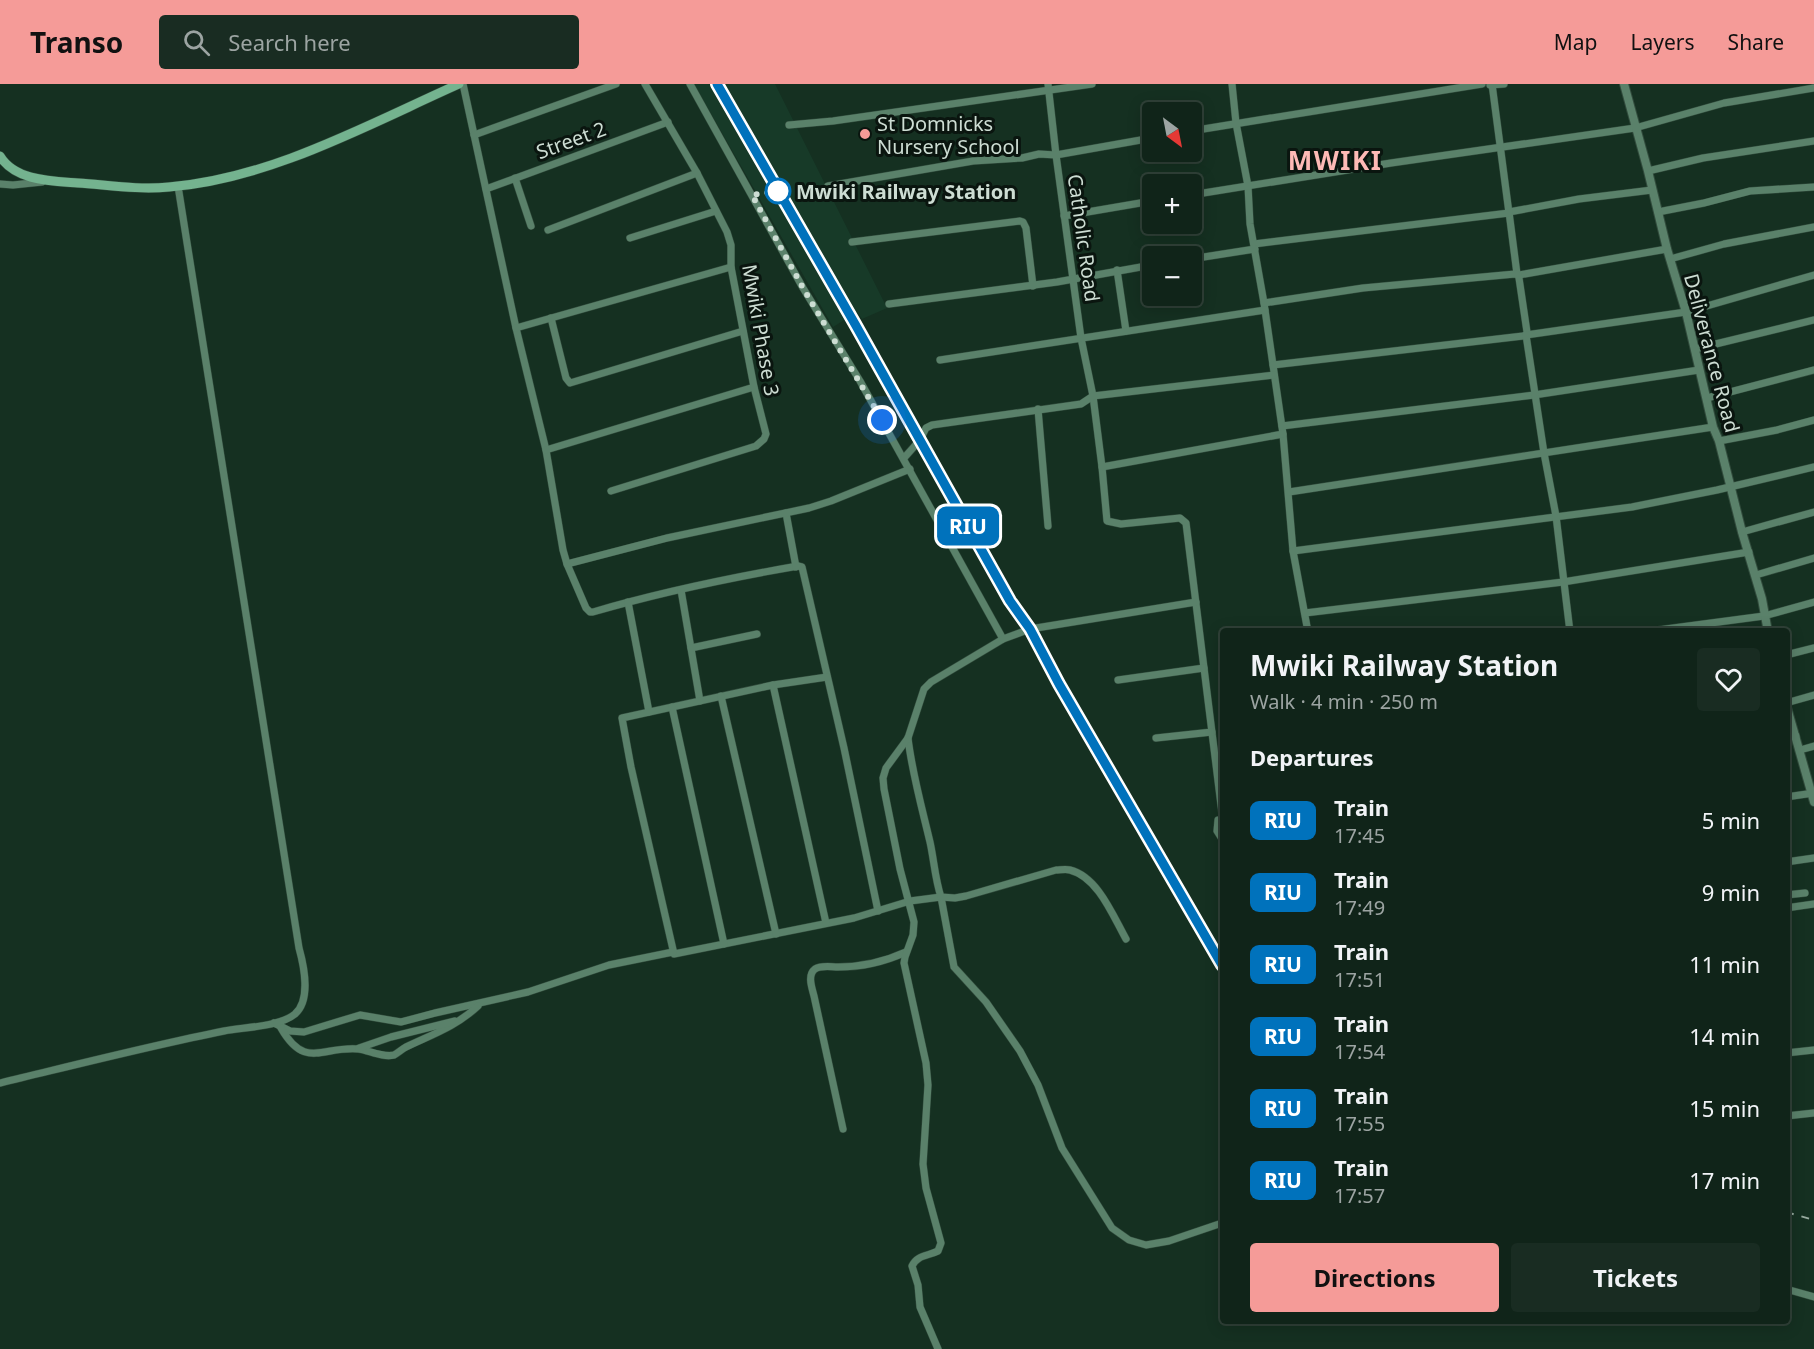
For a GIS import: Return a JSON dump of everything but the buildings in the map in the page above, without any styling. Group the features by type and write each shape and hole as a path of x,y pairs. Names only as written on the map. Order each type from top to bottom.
{"main road":[{"path":"2,159 16,172 50,181 144,188 178,186 225,178 293,158 461,84"}],"street":[{"path":"461,84 546,450 567,564 587,610 593,612 737,577 801,566 878,911"},
{"path":"474,135 616,84"},
{"name":"Mwiki Phase 3","path":"611,490 761,443 765,434 743,331 731,267 731,245 727,232 698,173 645,84"},
{"path":"690,84 803,288 861,381 1003,639"},
{"path":"789,125 833,121 1049,87 1092,84"},
{"path":"1232,84 1236,123 1248,186 1250,224 1265,306 1282,426 1293,550 1307,628"},
{"path":"1202,129 1482,84"},
{"path":"1504,84 1491,84 1534,395 1556,516 1569,628"},
{"name":"Deliverance Road","path":"1624,84 1686,312 1713,427 1719,441 1742,532 1756,575 1767,628"},
{"name":"Catholic Road","path":"1049,87 1081,339 1093,396 1107,521 1121,524 1184,519 1196,602"},
{"path":"1202,193 1391,162 1635,128 1724,103 1814,88"},
{"name":"Street 2","path":"486,189 668,122"},
{"path":"828,186 973,161 1056,154 1142,140"},
{"path":"1648,171 1703,158 1814,141"},
{"path":"548,230 698,173"},
{"path":"515,178 531,226"},
{"path":"0,184 50,181"},
{"path":"0,1083 225,1031 277,1024 296,1013 303,1004 304,970 178,186"},
{"path":"1658,212 1750,191 1814,187"},
{"path":"1202,257 1255,246 1509,213 1579,199 1652,190"},
{"path":"1064,216 1142,203"},
{"path":"630,238 716,211"},
{"path":"852,242 1020,221 1026,228 1033,286"},
{"path":"940,360 1081,339 1387,286 1518,275 1669,254 1814,226"},
{"path":"889,304 1033,286 1142,266"},
{"path":"516,328 731,267"},
{"path":"1117,270 1126,331"},
{"path":"1273,365 1526,335 1686,312 1814,275"},
{"path":"551,318 566,378 570,383 743,331"},
{"path":"1695,349 1814,320"},
{"path":"1282,426 1534,395 1699,370"},
{"path":"1707,398 1814,370"},
{"path":"904,458 920,440 926,428 932,425 1081,404 1093,396 1274,375"},
{"path":"546,450 754,387"},
{"path":"1038,409 1048,526"},
{"path":"1719,441 1814,420"},
{"path":"1289,492 1713,427"},
{"path":"1102,467 1283,434"},
{"path":"1293,550 1632,507 1814,467"},
{"path":"567,564 667,538 786,513 831,501 910,469"},
{"path":"1742,532 1814,512"},
{"path":"786,513 796,567"},
{"path":"1305,613 1563,582 1749,552"},
{"path":"1756,575 1814,558"},
{"path":"681,590 700,701"},
{"path":"628,602 649,712"},
{"path":"938,1349 920,1307 918,1285 912,1266 913,1262 920,1257 938,1251 941,1244 926,1188 923,1164 928,1085 926,1063 904,963 913,935 914,922 900,869 883,778 886,768 908,738 924,689 931,682 1003,639 1030,629 1196,602 1220,787"},
{"path":"1673,628 1764,616 1814,602"},
{"path":"691,648 757,634"},
{"path":"1790,654 1814,648"},
{"path":"1119,680 1204,668"},
{"path":"673,952 622,719 773,685 827,677"},
{"path":"773,685 826,923"},
{"path":"1790,703 1814,695"},
{"path":"721,696 776,934"},
{"path":"672,707 724,944"},
{"path":"1790,717 1813,796 1790,798"},
{"path":"1156,738 1212,732"},
{"path":"1790,737 1796,736"},
{"path":"908,738 954,967 986,1002 1020,1051 1038,1085 1062,1148 1112,1228 1129,1239 1146,1245 1220,1224"},
{"path":"1800,750 1814,746"},
{"path":"1220,820 1218,820 1217,831 1220,835"},
{"path":"1790,861 1814,858"},
{"path":"277,1024 290,1031 304,1032 360,1015 401,1022 528,992 609,965 776,934 910,902 966,896 1056,870 1070,870 1092,883 1100,892 1126,939"},
{"path":"1790,895 1805,893"},
{"path":"1790,907 1814,904"},
{"path":"843,1130 814,996 812,973 816,968 864,965 888,960 906,952"},
{"path":"356,1048 393,1055 463,1019 479,1004"},
{"path":"277,1024 295,1046 308,1053 322,1053 356,1048 463,1019"},
{"path":"1790,1053 1814,1050"},
{"path":"1790,1116 1814,1113"},
{"path":"1790,1290 1814,1298"}],"shaded area":[{"path":"694,84 775,84 887,308 862,319 857,312 833,327"}],"railway":[{"path":"717,84 1010,601 1030,629 1059,684 1220,962"},
{"path":"1790,1213 1814,1220"}],"train":[{"name":"RIU","path":"717,84 1010,601 1030,629 1059,684 1220,962"}],"place":[{"name":"St Domnicks Nursery School","path":"865,134"},
{"name":"Mwiki Railway Station","path":"778,191"}],"district":[{"name":"MWIKI","path":"1335,160"}],"route":[{"path":"778,191 752,195 803,288 861,381 882,420"}]}
